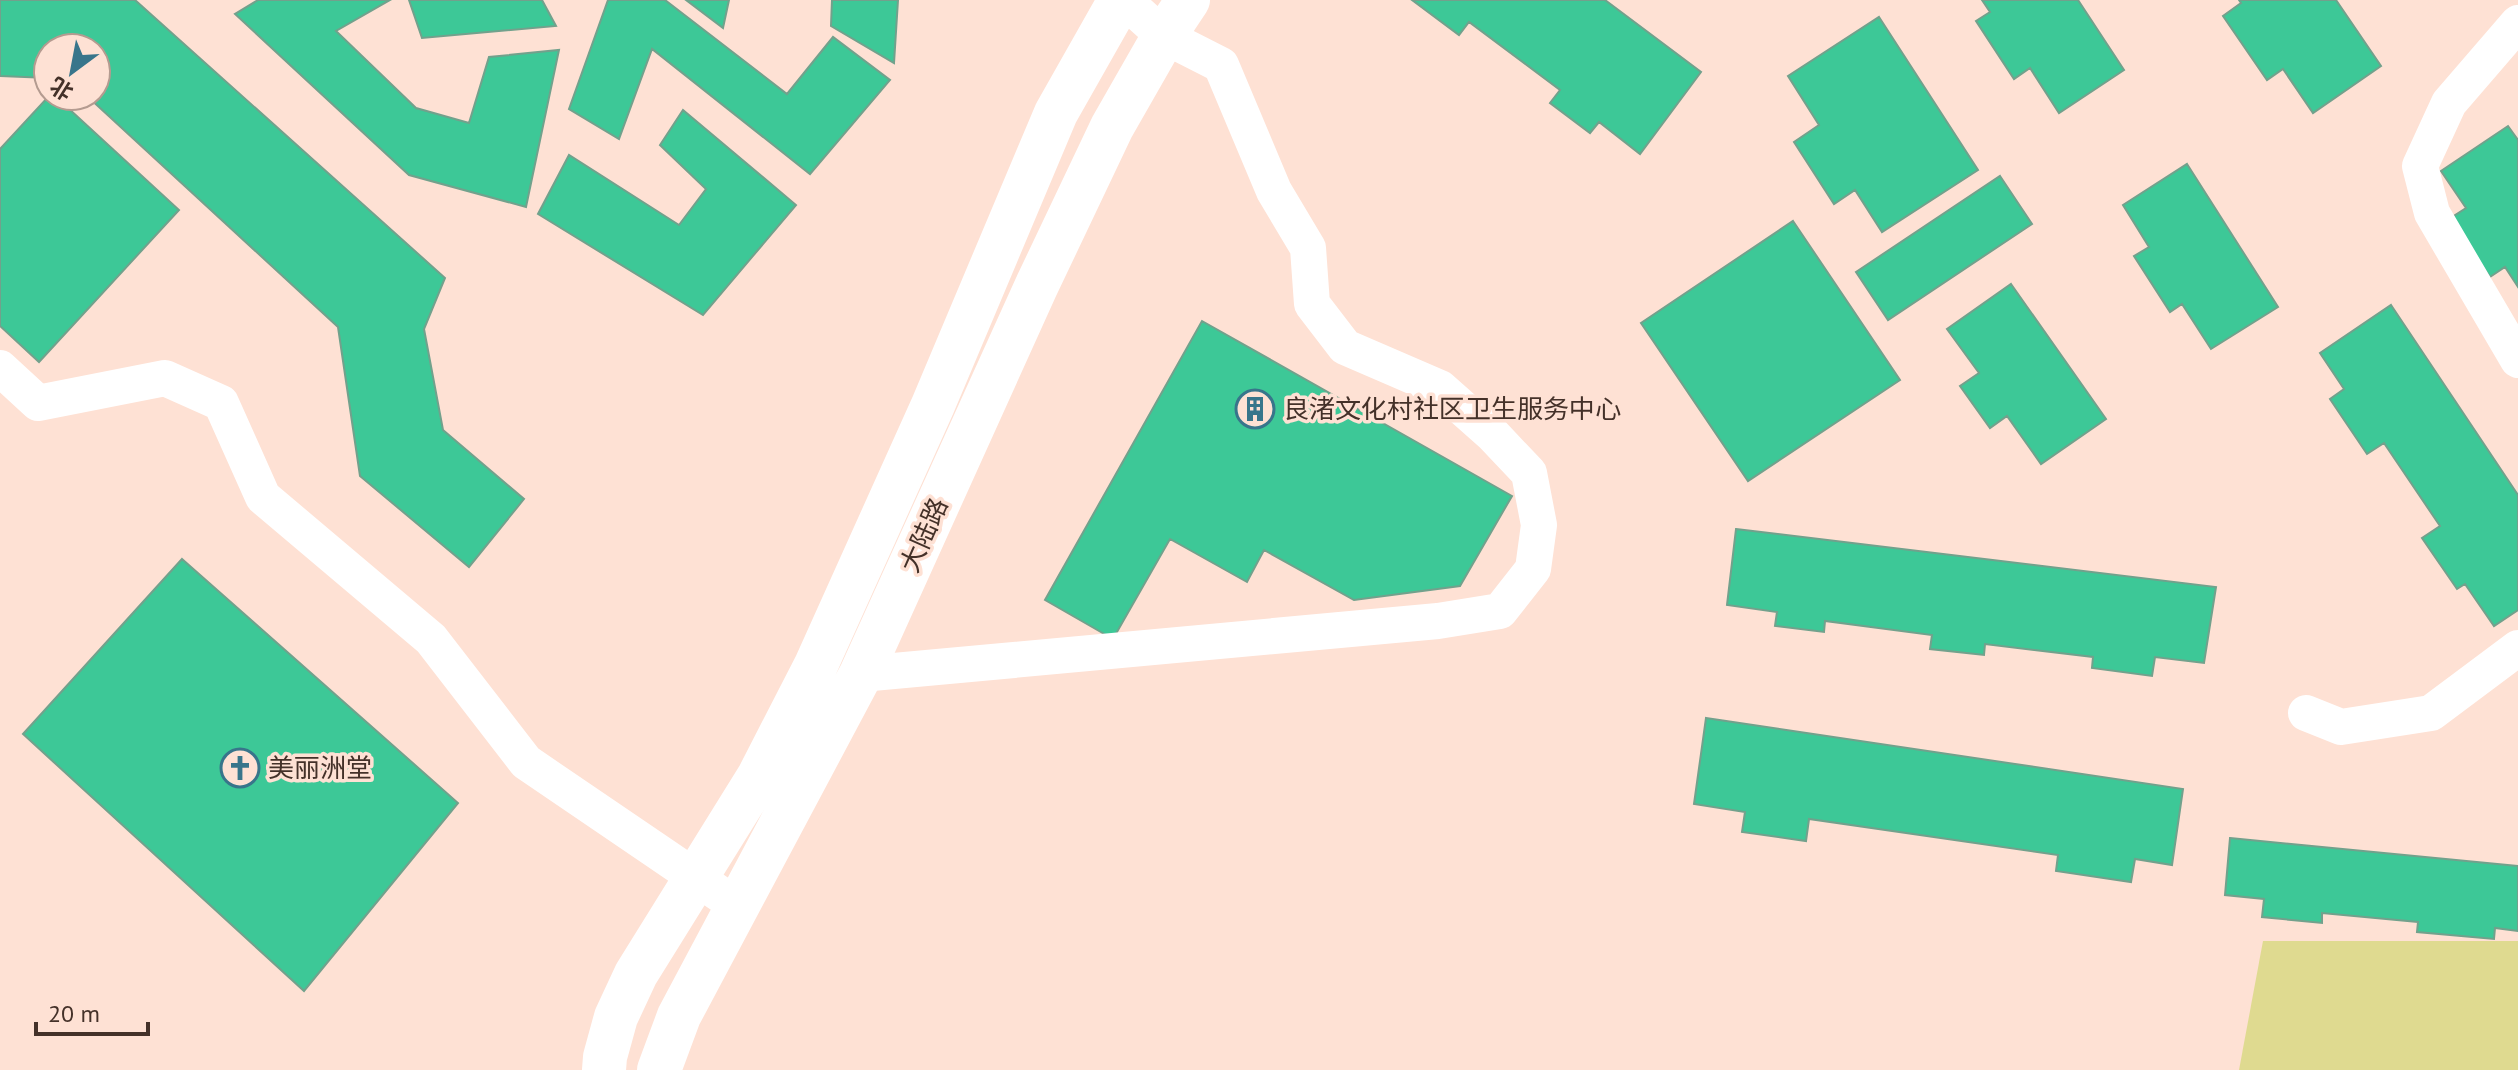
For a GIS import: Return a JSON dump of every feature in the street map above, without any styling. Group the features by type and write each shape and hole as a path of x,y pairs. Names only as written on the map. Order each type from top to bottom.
{"main road":[{"name":"大陆路","path":"604,1070 616,1017 636,974 759,776 816,665 933,405 1056,113 1122,0"},
{"name":"大陆路","path":"659,1070 679,1016 861,674 1112,127 1188,0"}],"street":[{"path":"861,674 1438,621 1500,611 1533,569 1539,525 1529,473 1493,435 1440,388 1345,347 1312,304 1308,248 1274,191 1221,65 1164,36 1122,0"},
{"path":"2518,23 2449,103 2420,166 2432,213 2518,360"},
{"path":"0,368 38,403 165,378 221,403 263,497 431,639 526,762 739,907"},
{"path":"2306,713 2341,727 2431,713 2518,648"}],"shaded area":[{"path":"2263,941 2518,941 2518,1070 2239,1070"}],"building":[{"path":"0,0 135,0 445,278 424,329 443,430 524,499 469,567 360,476 338,327 104,112 112,112 112,32 32,32 32,77 0,76"},
{"path":"258,0 390,0 336,31 416,108 469,123 489,57 559,50 526,207 409,175 235,14"},
{"path":"409,0 542,0 556,26 422,38"},
{"path":"608,0 665,0 787,94 833,37 890,80 810,174 652,49 619,139 569,109"},
{"path":"686,0 729,0 723,28"},
{"path":"832,0 898,0 894,63 831,26"},
{"path":"1412,0 1605,0 1701,72 1640,154 1599,122 1590,133 1550,103 1560,90 1469,22 1459,35"},
{"path":"1982,0 2078,0 2124,70 2059,113 2030,68 2014,79 1976,21 1990,12"},
{"path":"2239,0 2336,0 2381,66 2313,113 2283,69 2267,80 2223,16 2241,3"},
{"path":"1879,17 1978,170 1882,232 1855,190 1834,204 1794,142 1819,125 1788,76"},
{"path":"683,110 796,205 703,315 538,214 569,155 679,225 706,189 660,145"},
{"path":"34,112 72,112 179,210 39,362 0,326 0,149"},
{"path":"2508,126 2518,140 2518,287 2505,267 2490,277 2449,219 2466,208 2441,171"},
{"path":"2187,164 2278,307 2211,349 2182,304 2170,312 2134,256 2149,247 2123,205"},
{"path":"2000,176 2032,224 1888,320 1856,272"},
{"path":"1793,221 1900,380 1748,481 1641,323"},
{"path":"2011,284 2106,419 2041,464 2007,416 1990,428 1960,386 1979,373 1947,329"},
{"path":"2391,305 2518,495 2518,610 2494,626 2465,584 2457,589 2422,538 2440,526 2384,443 2367,454 2330,399 2344,389 2320,353"},
{"name":"良渚文化村社区卫生服务中心","path":"1202,321 1512,496 1460,586 1354,600 1264,550 1247,582 1170,539 1113,639 1045,600"},
{"path":"1736,529 2216,587 2204,663 2155,657 2152,676 2092,668 2093,657 1985,644 1984,655 1930,649 1932,635 1825,621 1824,632 1775,626 1777,612 1727,605"},
{"name":"美丽洲堂","path":"182,559 458,803 304,991 23,734"},
{"path":"1706,718 2183,789 2172,865 2135,859 2131,882 2056,871 2058,855 1809,819 1806,841 1742,832 1745,812 1694,804"},
{"path":"2230,838 2518,866 2518,931 2495,928 2494,939 2417,932 2418,922 2322,913 2322,923 2262,917 2264,899 2225,895"}],"place":[{"name":"良渚文化村社区卫生服务中心","path":"1255,409"},
{"name":"美丽洲堂","path":"240,768"}]}
